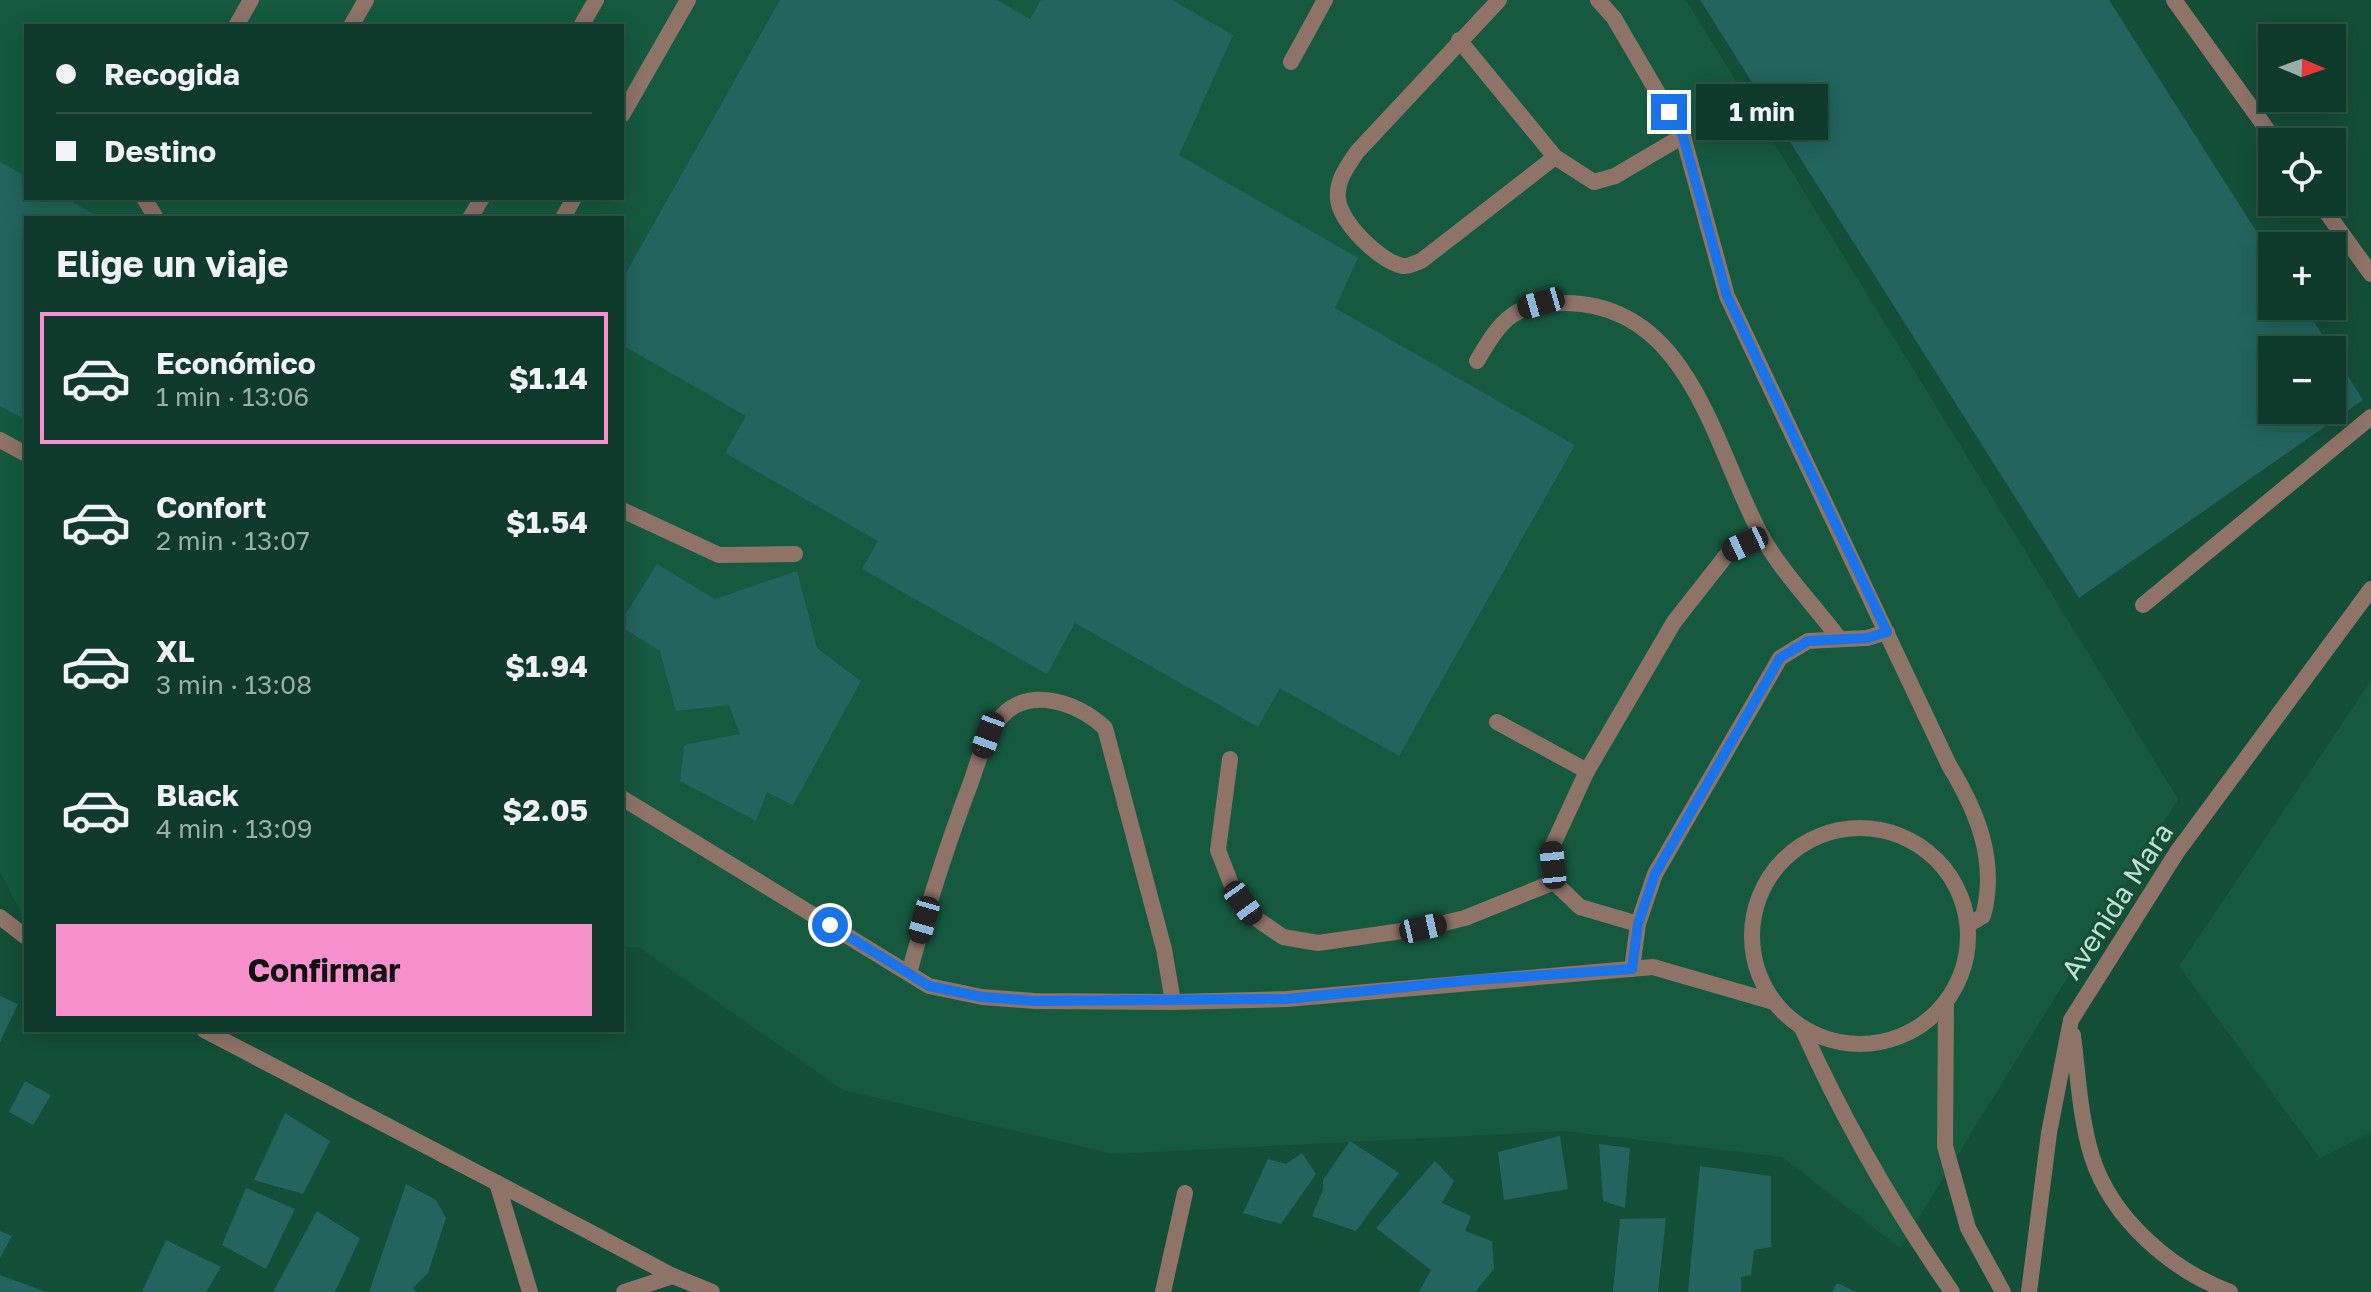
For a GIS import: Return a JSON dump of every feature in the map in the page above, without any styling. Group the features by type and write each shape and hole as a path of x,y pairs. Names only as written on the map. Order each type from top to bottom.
{"street":[{"path":"237,24 251,0"},
{"path":"352,24 366,0"},
{"path":"582,24 596,0"},
{"path":"624,112 688,0"},
{"path":"1291,62 1325,0"},
{"path":"1499,0 1357,152 1341,177 1337,198 1353,227 1369,247 1385,259 1405,267 1421,261 1555,157"},
{"path":"1598,0 1614,18 1683,136 1727,296 1949,765 1974,806 1985,848 1990,889 1983,916 1968,925"},
{"path":"2174,0 2266,128"},
{"path":"1459,40 1555,157 1594,182 1615,176 1683,136"},
{"path":"2329,216 2371,274"},
{"path":"1477,361 1497,327 1518,309 1541,303 1584,303 1623,316 1661,342 1694,385 1762,536 1838,637"},
{"path":"2143,605 2371,417"},
{"path":"0,440 24,453"},
{"path":"624,511 719,555 795,554"},
{"path":"1638,924 1580,907 1554,882 1551,849 1587,771 1674,622 1729,552 1762,536"},
{"name":"Avenida Mara","path":"2029,1292 2049,1133 2071,1020 2177,852 2371,589"},
{"path":"1632,969 1638,924 1655,874 1780,658 1808,641 1838,637 1867,638 1887,632"},
{"path":"909,973 939,867 988,735 1003,715 1025,702 1045,700 1065,703 1089,713 1105,728 1164,949 1173,1002"},
{"path":"1497,722 1587,771"},
{"path":"1230,759 1218,850 1233,889 1254,917 1283,937 1318,943 1423,928 1465,918 1554,882"},
{"path":"624,799 929,986 982,997 1173,1002 1287,999 1474,980 1653,967 1774,1002"},
{"path":"1852,827 1885,830 1916,843 1942,864 1959,893 1968,925 1967,952 1960,979 1946,1002 1923,1025 1895,1039 1863,1045 1831,1041 1802,1028 1774,1002 1758,973 1752,940 1755,907 1769,877 1792,852 1820,835 1852,827"},
{"path":"0,917 24,935"},
{"path":"1946,1002 1945,1146 1968,1228 2003,1292"},
{"path":"2071,1020 2093,1159 2113,1196 2134,1226 2165,1256 2200,1281 2230,1292"},
{"path":"1802,1028 1850,1127 1893,1204 1952,1292"},
{"path":"208,1032 673,1276 712,1292"},
{"path":"497,1183 530,1292"},
{"path":"1163,1292 1185,1193"},
{"path":"624,1292 673,1276"}],"shaded area":[{"path":"0,0 1686,0 2178,799 1900,1248 1782,1157 1564,1131 1113,1154 843,1090 640,948 624,947 624,216 24,216 24,919 0,872"},
{"path":"2371,681 2371,1133 2320,1158 2179,966"}],"building":[{"path":"780,0 997,0 1030,19 1041,0 1172,0 1233,35 1179,155 1358,258 1335,308 1575,445 1399,756 1280,688 1258,727 1075,623 1047,674 862,569 878,541 725,453 746,416 624,346 624,276"},
{"path":"1700,0 2109,0 2258,234 2258,320 2313,320 2323,336 2258,336 2258,424 2329,424 2079,598"},
{"path":"0,162 24,175 24,200 69,200 97,216 24,216 24,419 0,406"},
{"path":"2346,373 2363,400 2346,412"},
{"path":"657,564 715,599 797,571 817,648 861,681 793,805 767,792 756,821 680,781 684,745 740,734 729,705 676,711 660,651 624,628 624,617"},
{"path":"0,996 18,1004 0,1042"},
{"path":"25,1081 51,1095 33,1125 9,1112"},
{"path":"285,1113 330,1141 303,1194 254,1180"},
{"path":"1560,1136 1568,1189 1504,1200 1498,1152"},
{"path":"1350,1141 1399,1173 1356,1231 1312,1216 1323,1190 1323,1180"},
{"path":"1599,1144 1630,1148 1625,1208 1603,1201"},
{"path":"1302,1153 1316,1174 1281,1224 1243,1213 1268,1159 1286,1164"},
{"path":"1435,1161 1454,1181 1442,1203 1471,1216 1465,1231 1492,1241 1494,1269 1475,1292 1419,1292 1431,1270 1376,1228"},
{"path":"1700,1166 1771,1176 1771,1247 1754,1250 1751,1275 1741,1277 1741,1292 1688,1292"},
{"path":"406,1184 436,1200 446,1218 428,1273 413,1288 417,1292 369,1292"},
{"path":"246,1188 295,1209 266,1269 222,1245"},
{"path":"317,1211 360,1238 335,1292 273,1292"},
{"path":"1666,1218 1658,1292 1613,1292 1620,1219"},
{"path":"0,1231 12,1236 0,1258"},
{"path":"166,1240 221,1267 206,1292 142,1292"},
{"path":"0,1275 46,1292 0,1292"},
{"path":"1837,1283 1856,1292 1832,1292"}],"route":[{"path":"830,925 929,986 982,997 1035,1001 1287,999 1368,989 1632,969 1638,924 1655,874 1780,658 1808,641 1838,637 1867,638 1887,632 1727,296 1683,136 1669,112"}]}
